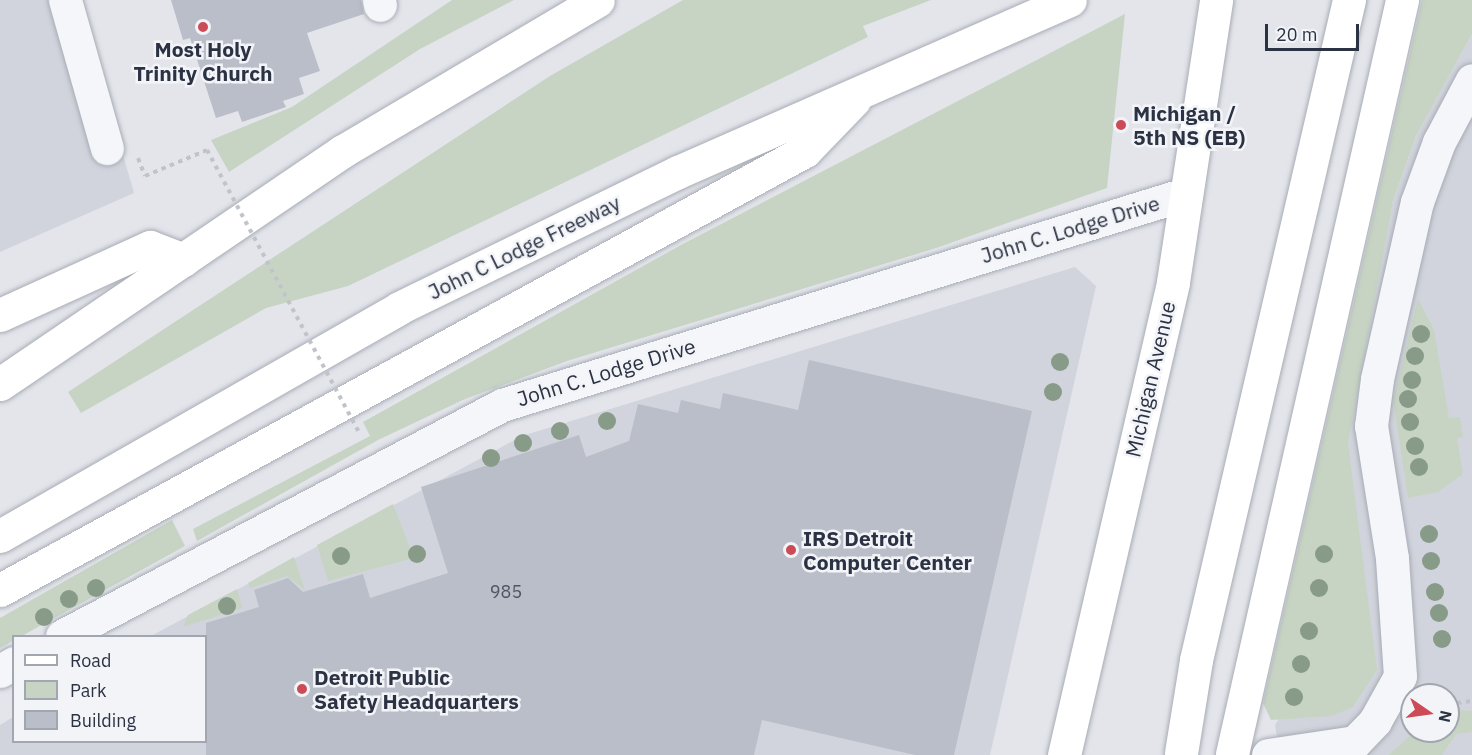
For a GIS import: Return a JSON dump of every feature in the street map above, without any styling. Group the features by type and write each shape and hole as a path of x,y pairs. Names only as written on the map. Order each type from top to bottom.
{"main road":[{"path":"0,384 343,151 598,0"},
{"name":"John C Lodge Freeway","path":"0,536 399,308 866,87 1070,0"},
{"name":"Michigan Avenue","path":"1064,755 1173,282 1216,0"},
{"path":"1181,754 1196,660 1349,0"},
{"path":"1235,755 1402,0"},
{"path":"0,590 805,151 866,87"},
{"path":"0,315 150,247 184,260"}],"street":[{"path":"65,0 122,152"},
{"path":"1268,755 1354,742 1375,721 1400,676 1393,569 1371,426 1377,379 1417,202 1439,142 1472,80"},
{"name":"John C. Lodge Drive","path":"64,635 502,405 1185,194"}],"path":[{"path":"122,152 145,176 207,150 359,432"}],"shaded area":[{"path":"0,0 78,0 134,193 0,252"},
{"path":"1472,34 1472,755 1280,755 1275,725 1354,598 1343,427 1393,201 1416,136"},
{"path":"1075,267 1096,286 990,755 0,755 0,725 12,718 12,743 207,743 207,635 153,635 522,436"}],"green space":[{"path":"452,0 514,0 420,49 229,172 211,140 292,107"},
{"path":"683,0 931,0 863,26 868,37 348,286 266,308 81,413 68,392 550,76"},
{"path":"1422,0 1472,0 1472,34 1416,136 1393,201 1348,443 1377,670 1353,707 1332,716 1271,720 1263,703"},
{"path":"1125,14 1107,188 936,248 567,361 465,399 378,440 197,541 193,529 370,436 363,422 681,245"},
{"path":"1418,299 1434,330 1449,418 1460,417 1463,437 1457,438 1463,474 1438,492 1408,498 1393,400"},
{"path":"393,504 414,558 328,581 317,545"},
{"path":"172,520 185,546 24,635 12,635 12,641 0,648 0,618"},
{"path":"294,557 305,590 287,576 250,588 248,583"},
{"path":"237,589 242,608 183,627 188,615"},
{"path":"1460,710 1472,711 1472,732 1460,734"},
{"path":"1402,743 1450,743 1442,755 1389,755"}],"building":[{"path":"171,0 361,0 364,14 307,33 320,71 299,78 304,94 283,101 286,107 242,122 238,111 216,118 190,38 183,40"},
{"name":"IRS Detroit Computer Center","path":"809,360 1032,411 954,755 915,755 762,720 754,755 206,755 206,623 259,607 254,590 288,578 303,592 363,574 370,598 448,573 421,487 579,435 586,457 629,441 638,404 678,413 681,400 720,409 723,393 798,410"}],"place":[{"name":"Most Holy Trinity Church","path":"203,27"},
{"name":"Michigan / 5th NS (EB)","path":"1121,125"},
{"name":"IRS Detroit Computer Center","path":"791,550"},
{"name":"Detroit Public Safety Headquarters","path":"302,689"}]}
